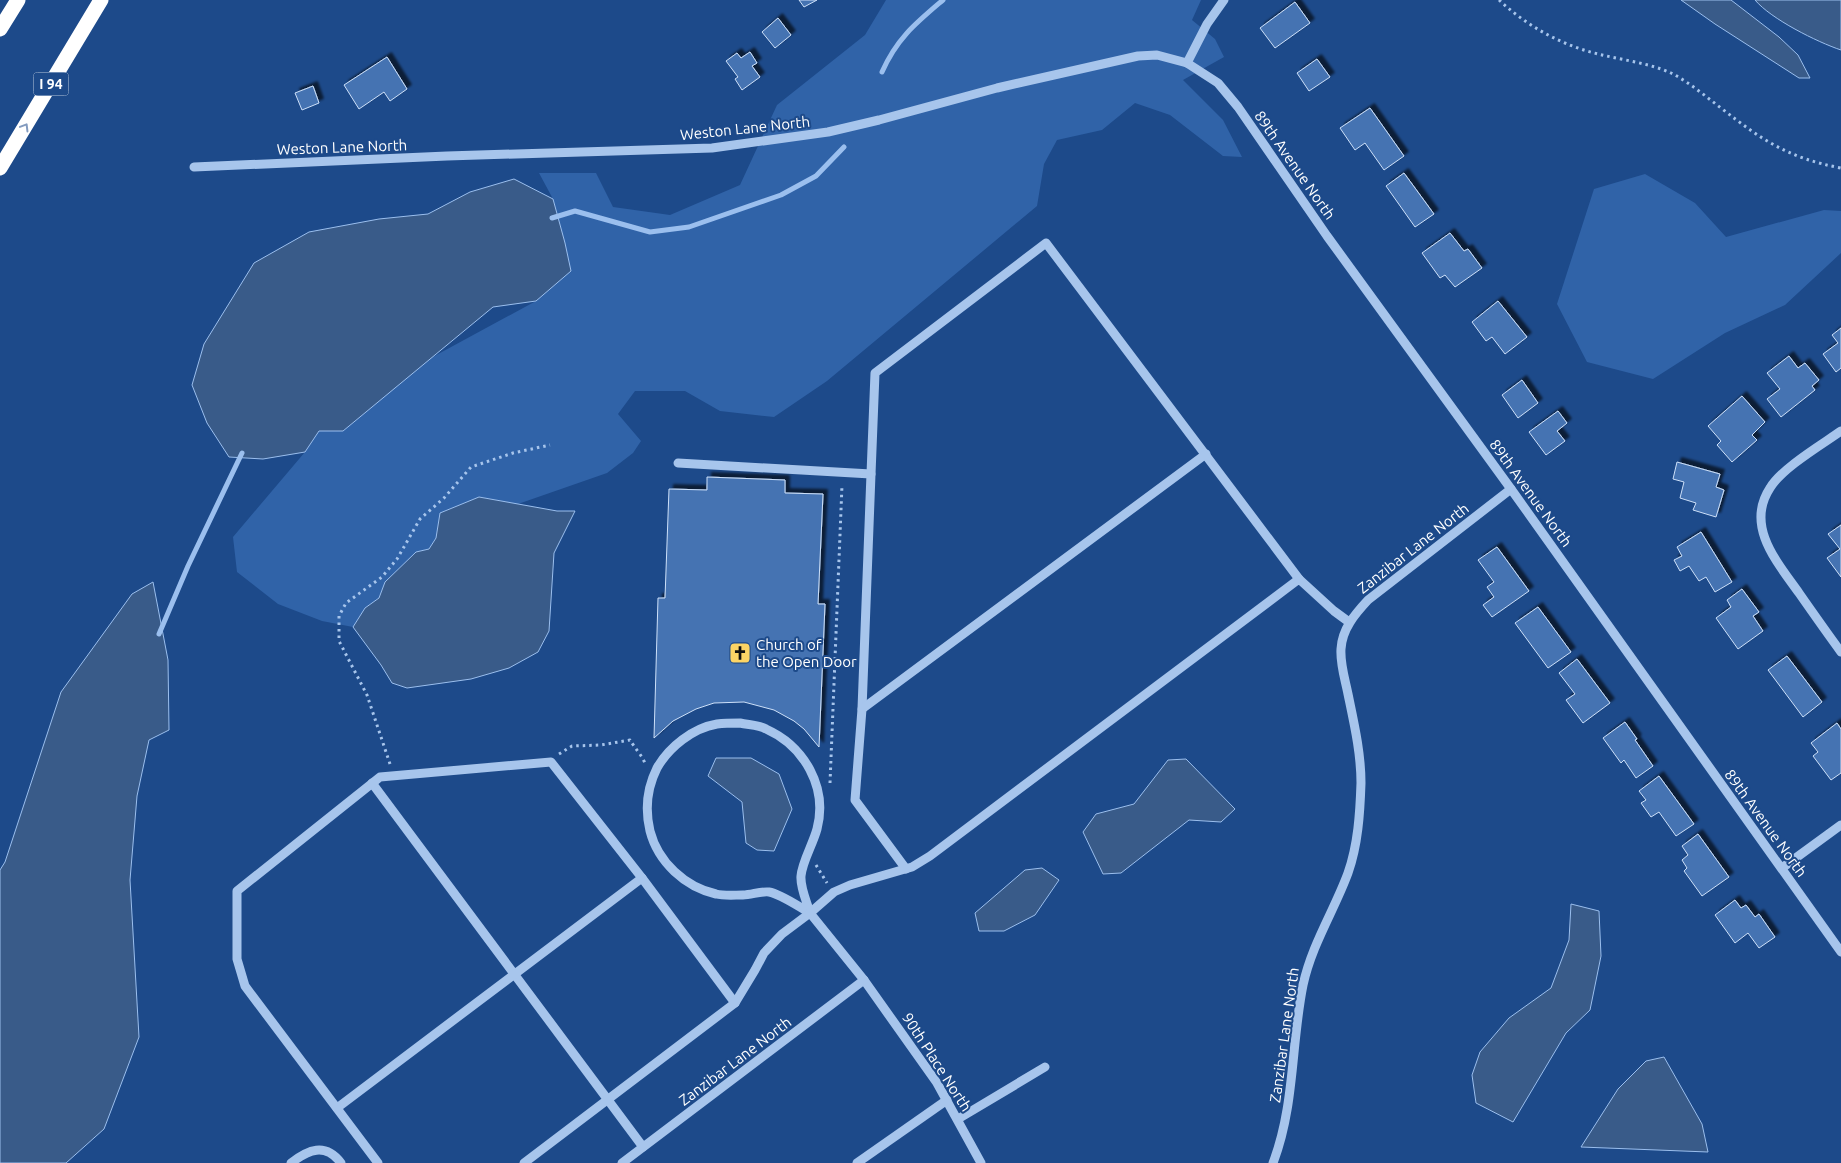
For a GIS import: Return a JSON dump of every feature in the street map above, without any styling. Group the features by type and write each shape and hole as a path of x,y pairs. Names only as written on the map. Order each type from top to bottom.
{"highway":[{"path":"0,29 18,0"},
{"name":"I 94","path":"0,168 102,0"}],"street":[{"path":"1187,63 1207,24 1224,0"},
{"name":"Weston Lane North","path":"194,167 712,148 828,132 997,88 1138,56 1157,55 1187,63"},
{"name":"89th Avenue North","path":"1187,63 1218,83 1238,107 1327,236 1841,952"},
{"path":"906,869 855,800 862,709 875,373 1046,243 1299,579 1349,622"},
{"path":"1841,431 1783,473 1770,486 1763,501 1760,516 1762,533 1770,553 1841,652"},
{"path":"862,709 1206,454"},
{"path":"678,463 871,474"},
{"name":"Zanzibar Lane North","path":"1273,1163 1286,1122 1303,986 1310,958 1348,871 1358,826 1361,781 1357,736 1343,669 1341,648 1349,622 1368,600 1511,490"},
{"path":"524,1163 735,1003 756,970 764,953 782,934 834,892 850,885 906,869 930,856 1299,579"},
{"path":"740,723 764,728 786,739 803,757 813,775 820,805 817,830 800,876 810,913 770,892 745,896 717,894 699,888 678,876 665,862 652,839 647,818 647,797 658,768 666,755 677,744 695,732 717,724 740,723"},
{"path":"378,1163 245,986 237,959 237,891 380,777 551,762 642,878 735,1003"},
{"path":"372,783 643,1147"},
{"path":"1782,868 1841,826"},
{"path":"337,1108 642,878"},
{"name":"90th Place North","path":"810,913 864,980 947,1100 981,1163"},
{"name":"Zanzibar Lane North","path":"622,1163 864,980"},
{"path":"958,1119 1045,1067"},
{"path":"857,1163 947,1100"},
{"path":"291,1163 306,1152 313,1150 329,1153 338,1158 342,1163"}],"path":[{"path":"1499,0 1527,22 1563,42 1596,54 1654,67 1673,74 1770,144 1800,158 1841,168"},
{"path":"394,776 367,695 339,641 339,616 346,603 382,577 397,559 420,519 444,498 471,466 513,453 550,445"},
{"path":"829,789 843,472"},
{"path":"551,762 559,754 572,746 630,740 636,751 644,758 645,766"},
{"path":"818,857 816,864 827,884"}],"shaded area":[{"path":"886,0 1201,0 1192,20 1215,39 1224,57 1183,80 1223,120 1242,157 1223,156 1170,115 1135,103 1102,130 1057,140 1044,164 1037,206 827,381 774,417 720,411 685,391 635,391 618,414 641,441 633,453 607,473 518,504 479,497 440,513 436,538 429,549 416,552 385,582 379,598 365,608 353,627 322,621 278,604 237,572 233,537 305,452 319,431 343,431 429,359 536,301 553,199 539,173 596,173 613,207 670,215 740,185 777,105 865,35"},
{"path":"1681,0 1731,0 1779,37 1798,55 1810,78 1799,78"},
{"path":"1755,0 1841,0 1841,50 1795,29 1772,15"},
{"path":"1645,174 1695,203 1726,237 1824,210 1841,211 1841,253 1785,305 1725,333 1653,379 1587,362 1557,304 1594,189"},
{"path":"514,179 553,199 571,271 536,301 493,307 343,431 319,431 305,452 263,459 229,457 207,423 192,385 204,344 254,263 309,232 379,219 428,214 470,192"},
{"path":"479,497 557,511 575,511 554,553 549,631 538,652 509,668 471,679 407,688 392,683 353,627 365,608 379,598 385,582 416,552 429,549 436,538 440,513"},
{"path":"153,582 168,660 169,730 149,740 137,796 130,880 139,1037 104,1129 66,1163 0,1163 0,870 5,862 61,692 132,594"},
{"path":"716,758 751,758 779,774 792,809 774,851 757,850 746,843 742,802 708,776"},
{"path":"1186,759 1235,809 1221,822 1189,820 1121,873 1103,874 1083,832 1096,814 1134,804 1168,760"},
{"path":"1042,868 1059,880 1035,915 1004,931 979,931 975,913 1025,870"},
{"path":"1571,904 1599,911 1601,956 1590,1010 1566,1033 1513,1122 1476,1103 1472,1075 1480,1052 1509,1018 1551,988 1569,940"},
{"path":"1664,1057 1702,1124 1708,1152 1581,1147 1618,1089 1646,1061"}],"building":[{"path":"799,0 817,0 804,7"},
{"path":"1295,2 1310,23 1275,48 1260,28"},
{"path":"778,18 791,35 775,48 762,32"},
{"path":"750,52 757,63 752,66 760,77 742,90 735,79 738,77 726,61 737,53 741,58"},
{"path":"387,57 407,89 390,101 384,92 359,109 344,85"},
{"path":"1317,59 1330,77 1309,91 1297,73"},
{"path":"313,86 319,103 302,110 295,93"},
{"path":"1370,108 1404,156 1384,170 1365,143 1355,150 1340,128"},
{"path":"1404,173 1434,214 1415,227 1386,186"},
{"path":"1450,233 1464,251 1468,249 1482,268 1455,287 1445,275 1440,278 1422,253"},
{"path":"1498,301 1527,337 1505,354 1492,337 1486,341 1472,322"},
{"path":"1841,328 1841,368 1836,372 1823,354 1838,343 1832,335"},
{"path":"1789,356 1798,368 1805,363 1819,380 1812,386 1815,390 1781,417 1767,399 1780,389 1767,373"},
{"path":"1522,380 1538,403 1518,418 1502,395"},
{"path":"1742,396 1765,422 1752,435 1757,440 1732,462 1717,445 1721,441 1708,426"},
{"path":"1558,411 1567,423 1557,431 1565,441 1546,455 1529,432"},
{"path":"1677,462 1720,474 1716,487 1724,490 1716,517 1693,510 1696,503 1680,498 1684,482 1673,479"},
{"name":"Church of the Open Door","path":"707,477 785,480 785,493 823,494 818,604 825,604 819,747 804,729 794,721 774,710 744,702 714,703 696,709 673,721 654,738 658,598 665,598 669,489 707,490"},
{"path":"1841,525 1841,577 1827,558 1840,549 1828,534"},
{"path":"1701,532 1732,582 1715,592 1706,577 1699,581 1689,566 1680,571 1674,560 1682,556 1677,547"},
{"path":"1497,547 1529,591 1492,617 1483,605 1494,597 1487,587 1494,582 1478,560"},
{"path":"1742,589 1759,612 1753,616 1763,631 1738,649 1716,618 1731,607 1727,600"},
{"path":"1538,607 1571,652 1548,668 1515,623"},
{"path":"1787,656 1822,702 1803,717 1768,670"},
{"path":"1577,659 1610,703 1583,723 1566,700 1575,694 1559,673"},
{"path":"1625,722 1653,766 1636,778 1624,760 1621,763 1603,738"},
{"path":"1837,723 1841,729 1841,773 1831,780 1813,756 1818,752 1811,743"},
{"path":"1659,776 1694,824 1676,836 1659,812 1651,817 1641,803 1646,800 1639,791"},
{"path":"1698,834 1729,877 1702,896 1684,871 1687,868 1682,860 1688,855 1682,846"},
{"path":"1735,900 1741,908 1746,905 1755,917 1759,914 1775,937 1759,948 1748,933 1735,943 1715,915"}],"waterway":[{"path":"882,72 901,40 943,0"},
{"path":"552,218 575,211 650,232 689,227 781,195 816,176 844,147"},
{"path":"159,634 188,566 242,453"}],"place":[{"name":"Church of the Open Door","path":"740,653"}]}
